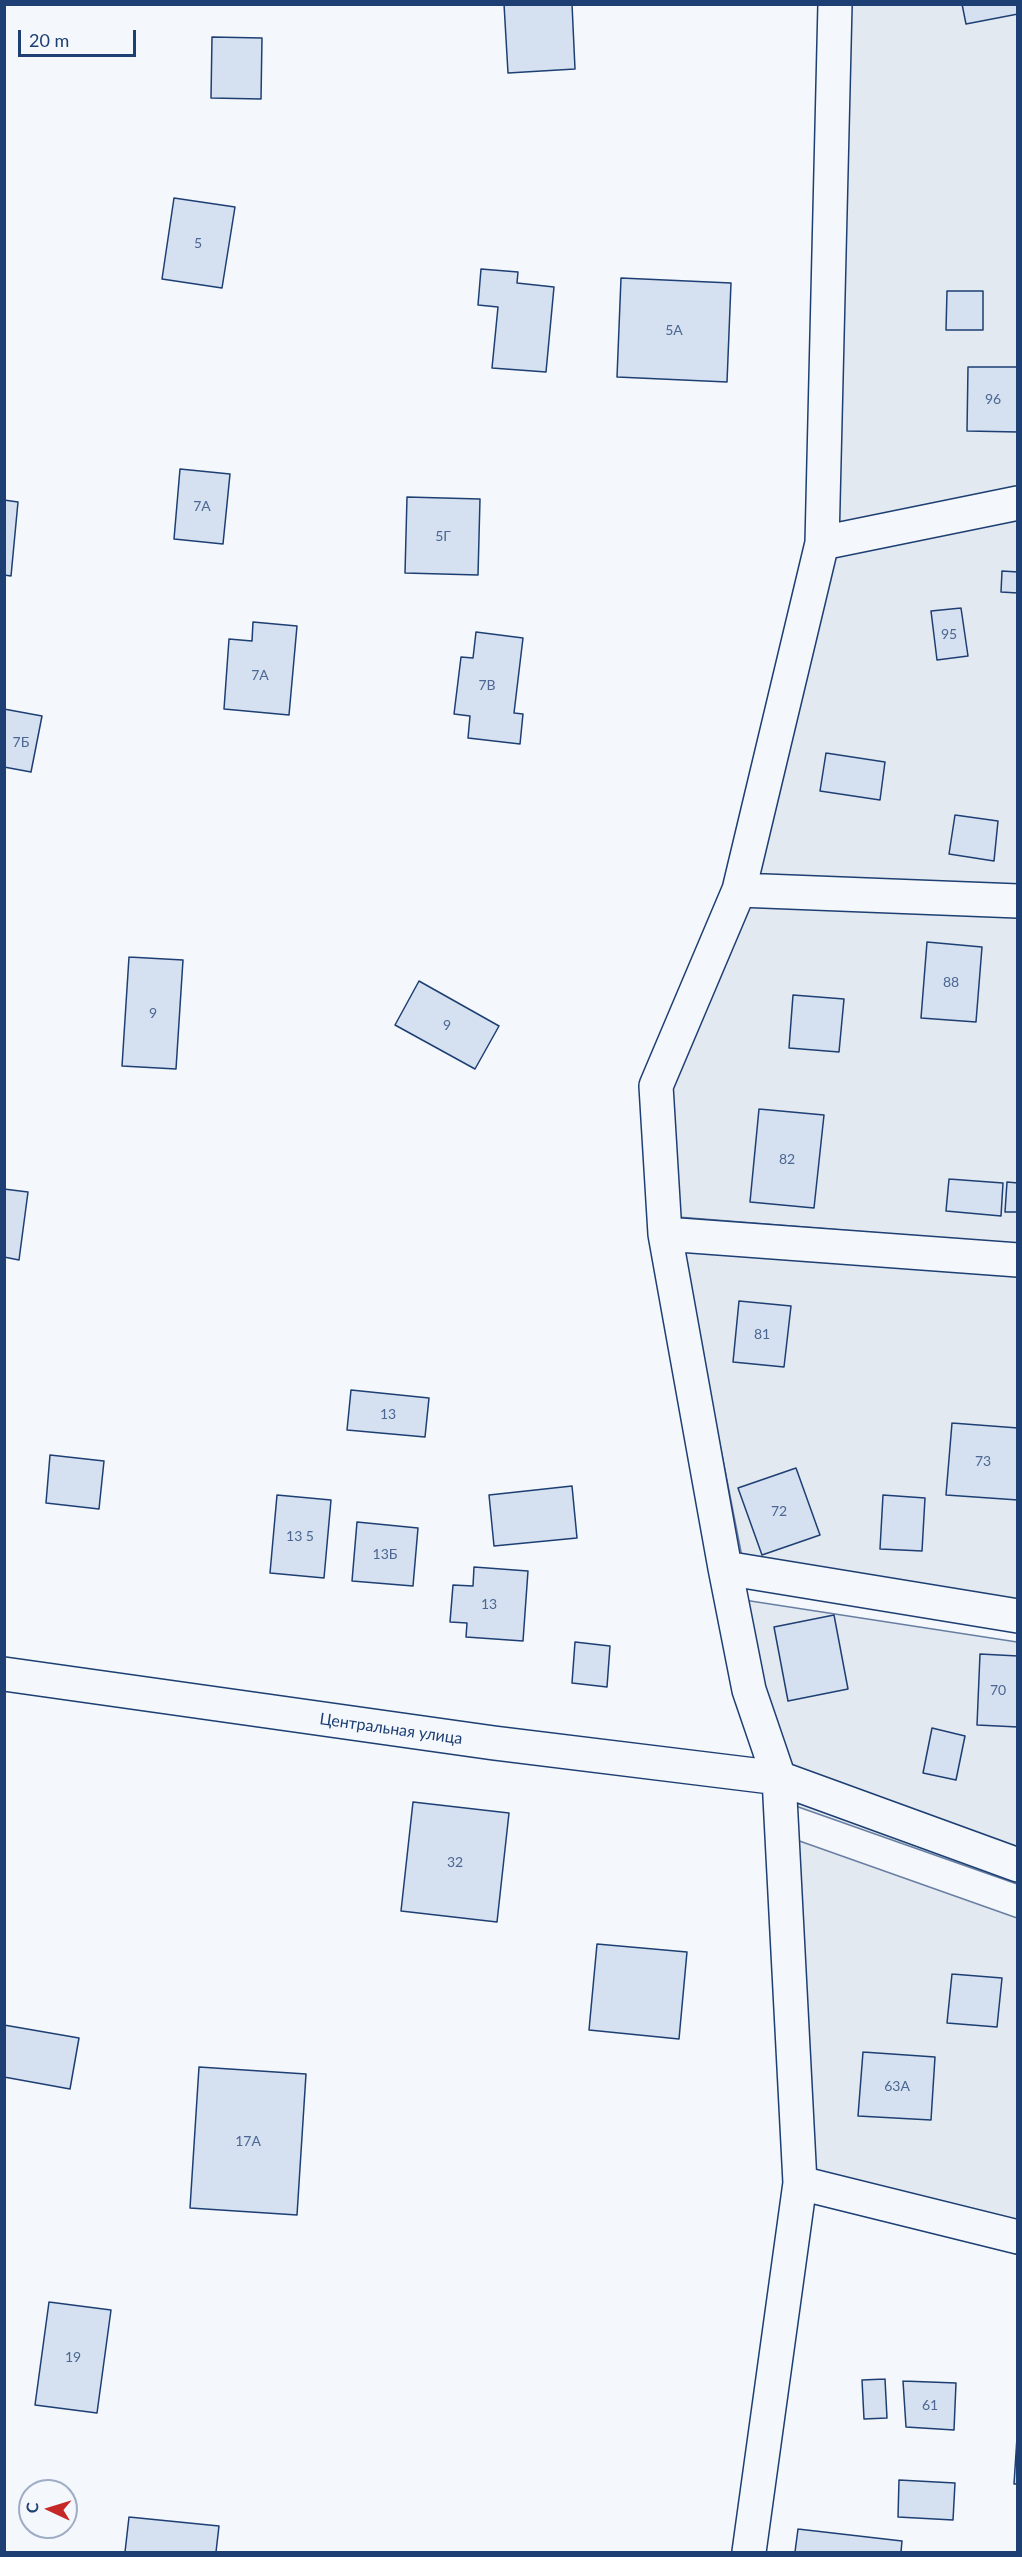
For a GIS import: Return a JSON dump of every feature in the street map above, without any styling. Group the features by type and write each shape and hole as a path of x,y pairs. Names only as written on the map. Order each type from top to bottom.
{"street":[{"path":"749,2553 800,2183 779,1778 749,1690 665,1234 656,1086 739,890 822,543 835,4"},
{"path":"822,543 1017,503"},
{"path":"739,890 1017,901"},
{"path":"665,1234 1017,1260"},
{"path":"725,1568 1017,1616"},
{"name":"Центральная улица","path":"4,1674 494,1743 779,1778 1017,1865"},
{"path":"800,2183 1017,2237"}],"shaded area":[{"path":"850,5 1017,5 1017,487 834,528"},
{"path":"1017,516 1017,890 753,879 831,555"},
{"path":"746,903 1017,916 1017,1244 678,1217 671,1088"},
{"path":"681,1246 1017,1273 1017,1609 744,1567"},
{"path":"744,1600 1017,1642 1017,1884 787,1803"},
{"path":"791,1838 1017,1918 1017,2247 812,2198"}],"building":[{"path":"504,4 572,4 575,69 508,73"},
{"path":"962,4 1018,4 1018,14 966,24"},
{"path":"212,37 262,38 261,99 211,98"},
{"path":"174,198 235,207 222,288 162,279"},
{"path":"481,269 518,272 517,283 554,287 546,372 492,368 498,307 478,305"},
{"path":"621,278 731,283 727,382 617,377"},
{"path":"947,291 983,291 983,330 946,330"},
{"path":"968,367 1018,367 1018,432 967,431"},
{"path":"180,469 230,474 223,544 174,539"},
{"path":"407,497 480,499 478,575 405,573"},
{"path":"4,500 18,502 11,576 4,575"},
{"path":"1002,571 1018,572 1018,593 1001,592"},
{"path":"961,608 968,656 937,660 931,611"},
{"path":"253,622 297,626 289,715 224,709 229,639 252,641"},
{"path":"476,632 523,638 514,713 523,714 520,744 468,738 470,716 454,714 461,657 473,658"},
{"path":"4,709 42,716 31,772 4,767"},
{"path":"826,753 885,762 880,800 820,791"},
{"path":"955,815 998,821 994,861 949,854"},
{"path":"927,942 982,947 976,1022 921,1018"},
{"path":"129,957 183,960 176,1069 122,1066"},
{"path":"419,981 499,1026 475,1069 395,1025"},
{"path":"793,995 844,999 839,1052 789,1048"},
{"path":"759,1109 824,1115 814,1208 750,1202"},
{"path":"949,1179 1003,1183 1001,1216 946,1211"},
{"path":"1007,1182 1018,1183 1018,1212 1005,1212"},
{"path":"4,1189 28,1192 19,1260 4,1257"},
{"path":"739,1301 791,1306 784,1367 733,1362"},
{"path":"351,1390 429,1398 425,1437 347,1430"},
{"path":"952,1423 1018,1428 1018,1500 946,1495"},
{"path":"50,1455 104,1461 99,1509 46,1503"},
{"path":"796,1468 820,1535 762,1555 738,1488"},
{"path":"572,1486 577,1538 494,1546 489,1495"},
{"path":"277,1495 331,1500 324,1578 270,1573"},
{"path":"883,1495 925,1498 922,1551 880,1549"},
{"path":"357,1522 418,1528 413,1586 352,1581"},
{"path":"474,1567 528,1571 523,1641 466,1637 467,1623 450,1622 453,1585 473,1586"},
{"path":"834,1615 848,1689 788,1701 774,1627"},
{"path":"575,1642 610,1646 607,1687 572,1683"},
{"path":"980,1654 1018,1656 1018,1727 977,1725"},
{"path":"932,1728 965,1736 956,1780 923,1773"},
{"path":"413,1802 509,1813 497,1922 401,1911"},
{"path":"597,1944 687,1952 679,2039 589,2030"},
{"path":"952,1974 1002,1978 997,2027 947,2023"},
{"path":"4,2025 79,2038 70,2089 4,2077"},
{"path":"863,2052 935,2057 931,2120 858,2116"},
{"path":"199,2067 306,2074 297,2215 190,2208"},
{"path":"49,2302 111,2310 97,2413 35,2405"},
{"path":"885,2379 887,2418 864,2419 862,2380"},
{"path":"903,2381 956,2383 954,2430 906,2427"},
{"path":"1018,2422 1018,2484 1014,2484"},
{"path":"899,2480 955,2483 953,2520 898,2517"},
{"path":"129,2517 219,2526 216,2552 125,2552"},
{"path":"798,2529 902,2541 901,2552 795,2552"}]}
